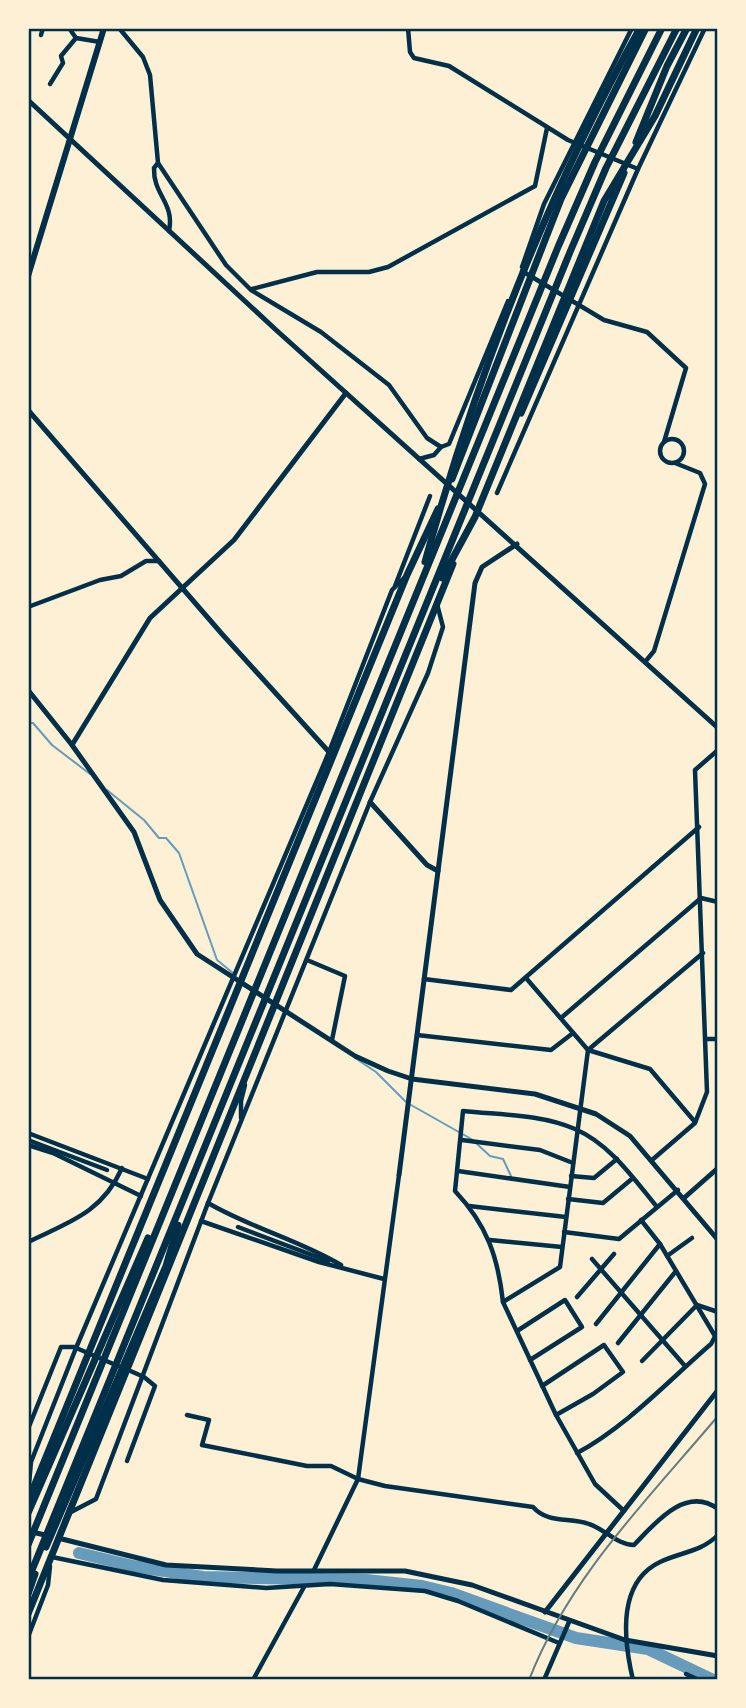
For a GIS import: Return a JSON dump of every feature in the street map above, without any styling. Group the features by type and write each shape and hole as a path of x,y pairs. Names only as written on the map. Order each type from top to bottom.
{"highway":[{"path":"416,595 445,491 479,390 547,215 594,110 640,28"},
{"path":"28,1499 407,575 462,456 561,199 646,28"},
{"path":"28,1545 584,186 662,28"},
{"path":"28,1614 298,950 580,228 677,28"},
{"path":"28,1580 433,602 530,393 667,66 687,28"},
{"path":"433,602 475,517 604,201 655,116 698,28"},
{"path":"28,1513 131,1272 175,1183"},
{"path":"28,1594 166,1266 189,1187"}],"main road":[{"path":"28,276 104,28"}],"street":[{"path":"41,35 43,28"},
{"path":"69,28 76,38 101,43"},
{"path":"119,28 143,57 150,75 158,163 226,265 251,289 321,332 389,385 426,438 441,447"},
{"path":"408,28 410,52 414,58 450,66 488,92 535,116 547,128 638,169"},
{"path":"419,459 434,455 441,447 449,444 521,271 544,204 573,141 632,28"},
{"path":"497,493 638,169 705,28"},
{"path":"50,84 63,63 61,55 76,38"},
{"path":"28,100 345,393 476,507 718,728"},
{"path":"251,289 317,272 369,272 388,267 472,223 535,186 547,128"},
{"path":"158,163 154,167 154,181 171,214 169,231"},
{"path":"521,271 604,320 647,332 686,368 661,449 662,456 700,473 705,484 654,651 645,662"},
{"path":"530,393 545,386"},
{"path":"72,745 135,638 150,618 234,540 345,393"},
{"path":"28,410 329,752"},
{"path":"664,442 676,439 682,444 684,456 675,463"},
{"path":"28,1499 31,1462 76,1348 329,752 430,496"},
{"path":"314,1570 358,1479 478,574 482,567 517,544"},
{"path":"28,607 100,580 121,576 146,561 159,561"},
{"path":"395,586 407,575"},
{"path":"71,1512 96,1499 241,1120 370,802 432,662 443,627 433,602"},
{"path":"28,690 72,745 134,832 160,900 178,931 197,954 373,1065 412,1079 535,1094 596,1114 630,1136 718,1240"},
{"path":"652,1160 695,1123 707,1092 695,770 718,750"},
{"path":"370,802 427,865 438,871"},
{"path":"424,979 511,990 699,827"},
{"path":"701,898 718,901"},
{"path":"561,1018 701,898"},
{"path":"298,950 313,945"},
{"path":"503,1302 560,1267 588,1050 703,953"},
{"path":"307,960 345,976 332,1040"},
{"path":"526,978 588,1050 650,1069 695,1123"},
{"path":"417,1035 551,1050 573,1033"},
{"path":"706,1039 718,1039"},
{"path":"241,1120 241,1101 252,1065"},
{"path":"624,1511 595,1484 556,1415 503,1302 499,1266 490,1240 455,1191 463,1111 542,1119 576,1129 617,1159 657,1207"},
{"path":"28,1133 148,1179"},
{"path":"462,1140 540,1150 573,1163"},
{"path":"28,1143 141,1196"},
{"path":"28,1143 107,1170"},
{"path":"571,1176 594,1178 617,1159"},
{"path":"28,1242 96,1208 115,1184 122,1168"},
{"path":"684,1198 718,1168"},
{"path":"458,1171 570,1187"},
{"path":"568,1199 603,1203 633,1178"},
{"path":"564,1232 619,1239 678,1190"},
{"path":"208,1203 245,1224 322,1254 345,1268"},
{"path":"468,1206 566,1217"},
{"path":"577,1453 599,1441 711,1344 717,1333 660,1244 641,1220"},
{"path":"201,1221 319,1262 384,1279"},
{"path":"238,1227 345,1268"},
{"path":"667,1256 692,1238"},
{"path":"490,1240 562,1247"},
{"path":"596,1324 660,1244"},
{"path":"577,1297 614,1254"},
{"path":"592,1259 685,1366"},
{"path":"618,1343 676,1271"},
{"path":"517,1331 565,1300 582,1327 530,1360"},
{"path":"697,1305 718,1312"},
{"path":"642,1361 697,1305"},
{"path":"542,1386 604,1345 623,1372 593,1394 556,1415"},
{"path":"28,1429 61,1347 76,1348 144,1377 155,1387 127,1461"},
{"path":"545,1612 718,1390"},
{"path":"187,1415 209,1420 202,1445 255,1457 331,1466 358,1479 533,1507 541,1516 581,1521 626,1545 634,1545 653,1525 686,1501 698,1500 718,1509"},
{"path":"28,1531 166,1565 405,1571 472,1585 626,1645 718,1656"},
{"path":"633,1680 626,1645 626,1614 633,1592 646,1571 660,1562 706,1547 718,1535"},
{"path":"28,1637 48,1585 51,1560 163,1580 266,1588 330,1584 425,1591 458,1601 559,1643"},
{"path":"253,1680 305,1587"},
{"path":"544,1680 568,1624"},
{"path":"686,1674 699,1680"}],"waterway":[{"path":"28,723 33,723 52,745 90,774"},
{"path":"107,790 144,820 159,838 166,838 179,853 217,960 233,973"},
{"path":"355,1058 376,1072 406,1102"},
{"path":"411,1105 473,1140"},
{"path":"477,1144 490,1156 503,1159 511,1176"},
{"path":"79,1553 133,1566 203,1577 366,1580 422,1586 451,1593 576,1638 648,1649 713,1680"}],"railway":[{"path":"529,1680 546,1642 588,1573 612,1540 718,1416"}]}
